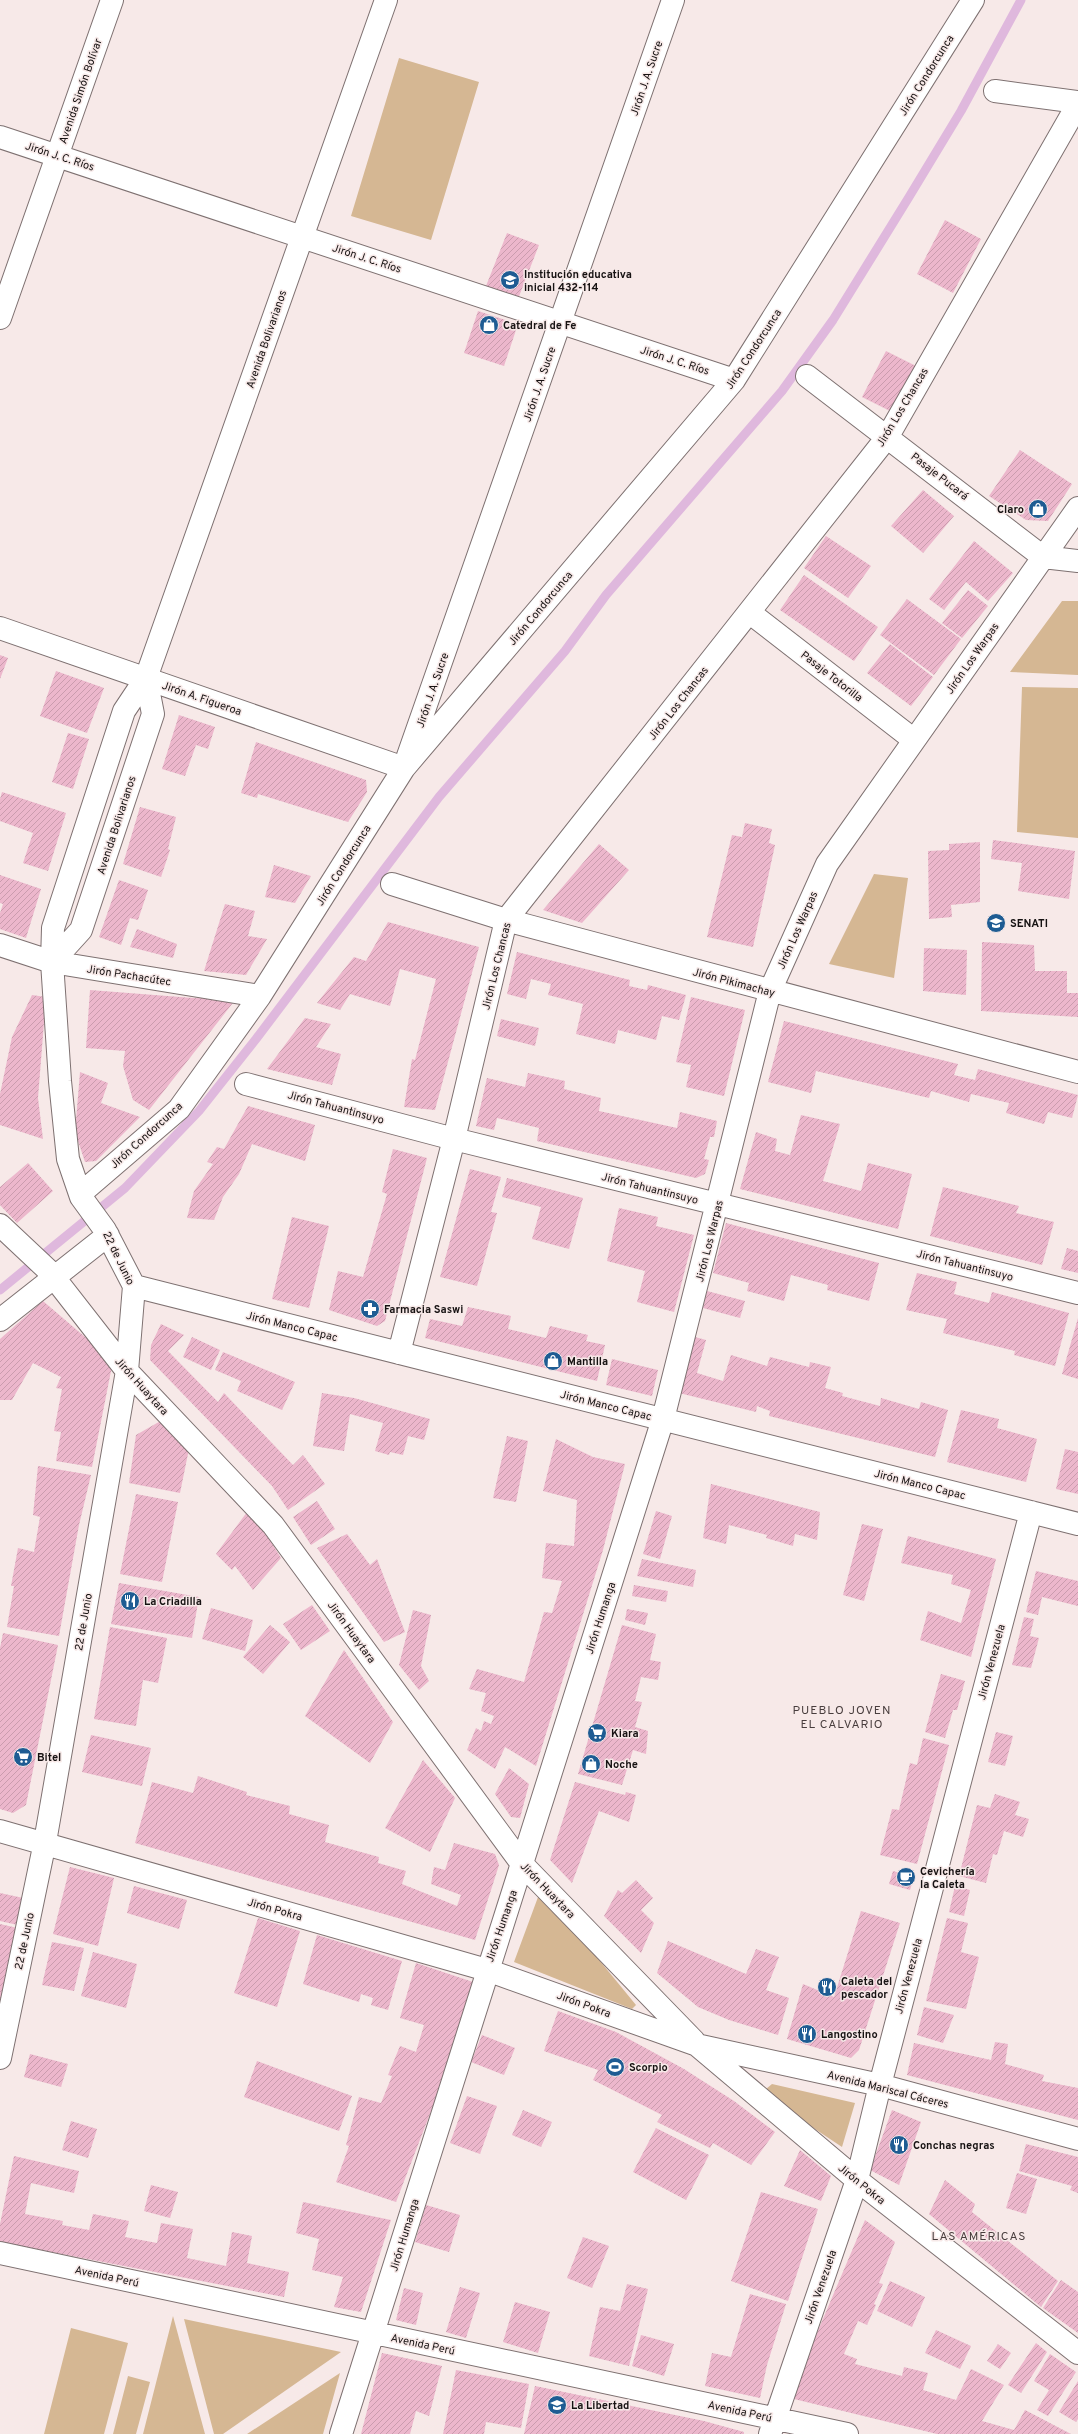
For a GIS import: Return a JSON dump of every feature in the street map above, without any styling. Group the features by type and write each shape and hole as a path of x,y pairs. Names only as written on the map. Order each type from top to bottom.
{"street":[{"name":"Avenida Simón Bolívar","path":"0,318 112,0"},
{"name":"Avenida Bolivarianos","path":"81,1195 68,1158 60,1081 52,962 53,928 124,711 146,678 386,0"},
{"name":"Jirón J. A. Sucre","path":"404,768 673,0"},
{"name":"Jirón Condorcunca","path":"81,1195 179,1109 260,996 404,768 734,380 973,0"},
{"path":"995,91 1078,103"},
{"name":"Jirón Los Chancas","path":"399,1353 454,1139 506,920 888,436 1078,103"},
{"name":"Jirón J. C. Ríos","path":"0,137 734,380"},
{"name":"Pasaje Pucará","path":"807,376 888,436 1043,557"},
{"name":"Jirón Los Warpas","path":"663,1419 718,1204 770,991 827,864 1078,508"},
{"path":"1043,557 1078,561"},
{"name":"Pasaje Totorilla","path":"750,612 914,740"},
{"name":"Jirón A. Figueroa","path":"0,628 404,768"},
{"name":"Jirón Pikimachay","path":"392,884 506,920 1078,1072"},
{"name":"Jirón Pachacútec","path":"0,945 52,962 260,996"},
{"name":"Jirón Tahuantinsuyo","path":"246,1084 454,1139 1078,1293"},
{"name":"22 de Junio","path":"0,2058 45,1842 127,1371 134,1286 107,1232 81,1195"},
{"name":"Jirón Huaytara","path":"0,1226 51,1274 127,1371 273,1525 522,1864 697,2045"},
{"path":"0,1320 51,1274 107,1232"},
{"name":"Jirón Manco Capac","path":"134,1286 1078,1524"},
{"name":"Jirón Humanga","path":"341,2434 663,1419"},
{"name":"Jirón Venezuela","path":"772,2426 857,2180 880,2085 1030,1512"},
{"name":"Jirón Pokra","path":"0,1831 45,1842 487,1970 697,2045 857,2180 1078,2353"},
{"name":"Avenida Mariscal Cáceres","path":"697,2045 880,2085 1078,2140"},
{"name":"Avenida Perú","path":"0,2253 373,2333 772,2426 847,2434"}],"shaded area":[{"path":"399,58 479,82 431,240 351,216"},
{"path":"1062,601 1078,601 1078,675 1010,672"},
{"path":"1022,687 1078,688 1078,838 1017,832"},
{"path":"874,874 908,878 894,978 829,964"},
{"path":"541,1889 636,2005 632,2009 514,1962"},
{"path":"772,2084 855,2103 842,2147 767,2097 766,2089"},
{"path":"173,2316 205,2434 143,2434"},
{"path":"184,2319 341,2352 223,2434 214,2434"},
{"path":"71,2328 128,2343 104,2434 44,2434"},
{"path":"340,2373 323,2434 247,2434"},
{"path":"128,2376 150,2382 136,2434 113,2434"}],"building":[{"path":"945,220 981,239 953,293 917,274"},
{"path":"507,233 539,245 518,299 486,286"},
{"path":"478,311 518,324 504,366 464,353"},
{"path":"886,351 916,366 892,412 862,397"},
{"path":"1020,450 1072,484 1048,521 1026,520 989,496"},
{"path":"923,490 954,516 923,553 891,526"},
{"path":"826,536 871,566 848,598 804,568"},
{"path":"974,541 1013,573 988,601 966,582 944,610 929,599"},
{"path":"804,575 878,627 854,661 780,610"},
{"path":"968,590 988,606 962,638 942,623"},
{"path":"907,599 961,639 934,675 880,635"},
{"path":"890,644 933,677 911,706 867,673"},
{"path":"0,655 8,658 0,679"},
{"path":"56,671 104,688 87,733 40,716"},
{"path":"179,715 215,727 208,749 196,745 185,776 162,769"},
{"path":"68,733 89,739 73,789 52,782"},
{"path":"256,742 366,780 367,792 348,822 258,794 257,798 241,793"},
{"path":"2,792 66,813 48,871 23,863 33,833 0,821 0,799"},
{"path":"140,807 176,817 168,849 170,850 161,877 123,864"},
{"path":"745,823 772,829 769,843 775,845 753,947 707,937 732,835 742,837"},
{"path":"993,840 1075,851 1069,899 1018,891 1022,863 991,859"},
{"path":"980,842 980,902 951,905 952,917 929,919 928,851 949,850 949,844"},
{"path":"599,844 629,870 582,923 543,910"},
{"path":"274,865 311,876 295,903 265,897"},
{"path":"0,875 41,889 26,938 0,929 0,913 3,904 0,903"},
{"path":"119,880 148,890 138,920 130,918 121,945 99,937"},
{"path":"225,904 255,911 248,936 267,939 246,975 204,971"},
{"path":"388,922 479,947 435,1110 404,1107 412,1059 415,1060 436,979 400,969 390,1006 350,994 340,1010 317,1003 354,957 366,961"},
{"path":"137,929 177,944 173,958 130,947"},
{"path":"982,942 1034,945 1035,971 1067,971 1067,993 1078,993 1078,1017 981,1011"},
{"path":"924,948 967,950 966,995 923,991"},
{"path":"517,952 630,980 629,986 647,990 648,985 686,995 679,1020 662,1016 656,1040 618,1030 615,1044 576,1034 583,1004 548,995 551,984 531,979 526,999 507,994"},
{"path":"90,990 193,998 236,999 149,1110 133,1100 123,1066 125,1051 86,1048"},
{"path":"32,995 46,997 38,1098 43,1139 0,1125 0,1094 12,1037"},
{"path":"691,997 745,1010 724,1096 686,1087 691,1065 676,1062"},
{"path":"305,1018 331,1024 316,1047 341,1054 332,1085 267,1069"},
{"path":"501,1019 539,1028 535,1046 497,1036"},
{"path":"784,1021 958,1064 954,1075 975,1080 978,1069 1078,1095 1072,1118 1048,1112 1044,1124 1006,1113 1009,1103 971,1094 969,1102 931,1091 929,1098 816,1071 811,1093 768,1082"},
{"path":"80,1072 108,1083 101,1103 140,1117 96,1161 85,1162 75,1132"},
{"path":"528,1073 565,1081 564,1089 601,1098 599,1111 677,1128 680,1112 717,1121 714,1137 710,1137 704,1159 709,1160 705,1174 696,1178 537,1141 539,1128 497,1118 494,1130 476,1126 487,1078 525,1087"},
{"path":"248,1106 315,1125 305,1161 252,1144 239,1174 223,1197 214,1220 187,1218 194,1191 213,1164 207,1162 217,1147 224,1149"},
{"path":"801,1115 840,1124 823,1181 861,1191 868,1163 912,1174 898,1229 740,1189 756,1132 777,1139 775,1151 790,1155"},
{"path":"393,1149 427,1158 385,1321 377,1326 329,1310 338,1271 363,1277 387,1194 382,1192"},
{"path":"28,1163 53,1191 17,1223 0,1205 0,1187"},
{"path":"470,1169 501,1177 491,1212 497,1213 477,1286 440,1277"},
{"path":"507,1178 583,1198 569,1249 532,1239 541,1207 502,1197"},
{"path":"943,1187 1019,1206 1016,1213 1054,1222 1042,1265 930,1236"},
{"path":"619,1208 658,1217 656,1226 694,1235 674,1312 637,1302 645,1271 607,1261"},
{"path":"292,1217 329,1226 309,1308 272,1299"},
{"path":"726,1223 879,1263 869,1301 827,1290 828,1285 791,1275 784,1301 747,1291 749,1283 713,1273"},
{"path":"1067,1248 1078,1251 1078,1273 1061,1269"},
{"path":"917,1273 957,1282 954,1294 989,1303 992,1292 1069,1313 1055,1366 1014,1355 1015,1351 943,1333 947,1319 906,1310"},
{"path":"707,1291 745,1301 740,1318 703,1308"},
{"path":"43,1301 113,1361 92,1467 56,1461 61,1432 54,1431 62,1389 56,1388 61,1377 33,1363 12,1400 0,1400 0,1339"},
{"path":"468,1307 511,1316 508,1329 546,1338 550,1326 588,1335 586,1341 605,1345 597,1381 425,1338 430,1319 462,1326"},
{"path":"1078,1318 1078,1379 1062,1374"},
{"path":"161,1324 184,1335 168,1351 218,1402 224,1393 293,1465 303,1455 325,1484 288,1510 272,1486 150,1360 151,1345"},
{"path":"192,1337 220,1350 211,1370 183,1357"},
{"path":"695,1337 706,1340 697,1373 723,1381 731,1355 767,1366 770,1357 809,1367 810,1362 831,1367 825,1388 843,1393 842,1396 880,1406 881,1398 919,1409 921,1402 948,1410 935,1457 769,1416 770,1411 757,1406 756,1412 679,1393"},
{"path":"223,1352 295,1382 282,1410 237,1391 241,1381 215,1370"},
{"path":"612,1359 658,1370 652,1396 606,1385"},
{"path":"322,1393 354,1398 430,1419 424,1440 408,1436 403,1455 390,1452 389,1455 375,1451 383,1423 350,1414 344,1451 313,1446"},
{"path":"961,1410 999,1419 997,1428 1037,1439 1026,1482 947,1462"},
{"path":"164,1419 190,1444 180,1493 129,1483 136,1435"},
{"path":"507,1436 528,1441 516,1502 493,1498"},
{"path":"556,1439 593,1457 625,1464 603,1550 536,1766 505,1747 495,1769 467,1750 476,1728 481,1731 484,1721 491,1724 494,1716 481,1711 486,1693 469,1689 477,1669 524,1682 544,1612 552,1613 562,1581 542,1578 546,1543 574,1546 577,1500 543,1491"},
{"path":"1065,1449 1078,1452 1078,1494 1056,1489"},
{"path":"38,1466 91,1475 79,1525 59,1636 7,1627 14,1586 11,1586 18,1548 34,1552 40,1517 33,1515"},
{"path":"711,1484 820,1512 817,1540 795,1534 793,1546 766,1538 767,1535 729,1525 726,1544 703,1538"},
{"path":"136,1494 178,1502 162,1582 120,1574"},
{"path":"317,1501 335,1529 311,1545 293,1517"},
{"path":"250,1508 281,1558 253,1590 235,1566 232,1570 216,1554"},
{"path":"656,1511 672,1516 660,1559 643,1554"},
{"path":"862,1524 883,1529 864,1601 843,1595"},
{"path":"347,1534 370,1565 377,1559 405,1632 384,1642 317,1548"},
{"path":"908,1536 996,1559 971,1657 920,1640 928,1611 961,1623 971,1590 951,1584 953,1575 901,1563"},
{"path":"642,1559 696,1570 693,1587 637,1576"},
{"path":"1036,1571 1078,1581 1078,1606 1042,1597 1038,1615 1026,1612"},
{"path":"119,1583 199,1597 192,1638 111,1624"},
{"path":"634,1585 668,1591 666,1602 632,1596"},
{"path":"312,1605 330,1631 301,1650 283,1624"},
{"path":"211,1608 253,1620 245,1651 202,1639"},
{"path":"627,1609 648,1613 645,1625 625,1620"},
{"path":"413,1610 431,1615 421,1666 429,1681 419,1690 399,1665"},
{"path":"1024,1617 1034,1619 1030,1636 1039,1638 1031,1668 1012,1665"},
{"path":"270,1625 290,1642 263,1674 243,1657"},
{"path":"622,1625 656,1634 650,1660 661,1662 658,1680 641,1677 635,1701 642,1702 635,1727 648,1731 646,1754 633,1750 622,1785 578,1774"},
{"path":"110,1627 167,1638 158,1683 143,1680 136,1726 94,1719"},
{"path":"3,1633 58,1645 26,1805 13,1813 0,1809 0,1648"},
{"path":"344,1650 393,1722 370,1763 305,1716"},
{"path":"941,1674 965,1681 957,1710 953,1710 945,1738 925,1732"},
{"path":"996,1732 1013,1736 1005,1766 988,1762"},
{"path":"91,1735 151,1748 142,1786 82,1772"},
{"path":"923,1738 949,1745 917,1864 880,1855 892,1809 899,1810 910,1763 917,1765"},
{"path":"423,1760 455,1798 430,1852 385,1828"},
{"path":"509,1768 529,1784 520,1818 511,1817 495,1794"},
{"path":"198,1776 247,1792 246,1795 290,1806 289,1814 329,1825 325,1842 379,1857 378,1863 406,1871 402,1884 457,1906 461,1895 431,1884 434,1867 445,1870 454,1843 495,1854 499,1865 475,1940 135,1843 152,1782 193,1793"},
{"path":"575,1782 625,1795 626,1792 636,1795 629,1822 599,1811 572,1883 550,1860"},
{"path":"995,1794 1020,1802 1015,1815 1029,1819 1023,1837 1004,1831 997,1855 993,1854 986,1883 959,1876 977,1805 990,1808"},
{"path":"70,1867 114,1878 98,1946 53,1934"},
{"path":"893,1871 914,1877 910,1890 889,1884"},
{"path":"636,1880 653,1898 641,1910 654,1923 641,1953 604,1916 618,1890 622,1893"},
{"path":"134,1886 187,1900 179,1929 127,1913"},
{"path":"955,1886 970,1890 964,1916 949,1912"},
{"path":"0,1893 28,1899 22,1926 0,1921"},
{"path":"861,1911 900,1923 859,2050 851,2058 787,2039 803,1984 834,1997"},
{"path":"258,1918 300,1931 277,2007 234,1993"},
{"path":"947,1918 968,1923 961,1952 979,1957 966,2009 926,2001"},
{"path":"0,1924 22,1929 0,2019"},
{"path":"317,1935 402,1961 388,2010 371,2005 373,1998 361,1994 359,2002 303,1984"},
{"path":"668,1941 746,1974 756,1949 779,1957 766,1990 789,1998 778,2035 729,2020 698,2007 657,1973"},
{"path":"52,1942 84,1948 74,1991 42,1985"},
{"path":"93,1952 137,1964 126,2008 81,1996"},
{"path":"416,1963 476,1983 438,2093 396,2202 336,2182 349,2146 346,2145 359,2097 381,2103 392,2076 388,2075 400,2046 416,2052 424,2025 400,2018"},
{"path":"924,2007 954,2015 943,2043 917,2035"},
{"path":"558,2011 616,2032 684,2069 734,2101 775,2132 751,2165 713,2143 710,2148 657,2122 662,2115 593,2080 598,2070 544,2051"},
{"path":"482,2035 515,2048 504,2075 471,2062"},
{"path":"995,2042 1008,2044 1005,2064 1044,2075 1042,2081 1078,2088 1078,2120 907,2075 914,2043 991,2060"},
{"path":"30,2054 68,2064 61,2087 24,2077"},
{"path":"257,2061 352,2096 339,2131 244,2097"},
{"path":"467,2096 497,2106 480,2154 450,2143"},
{"path":"523,2110 552,2122 541,2147 512,2135"},
{"path":"892,2110 921,2122 899,2185 870,2170"},
{"path":"71,2121 97,2129 88,2158 62,2150"},
{"path":"656,2128 709,2155 686,2200 633,2172"},
{"path":"1026,2144 1078,2157 1078,2193 1070,2190 1072,2186 1019,2171"},
{"path":"800,2150 831,2176 821,2201 784,2186"},
{"path":"14,2156 79,2171 74,2193 31,2183 25,2214 63,2221 62,2225 89,2230 93,2214 129,2221 125,2237 157,2243 161,2223 193,2229 187,2258 226,2266 232,2232 252,2236 247,2263 289,2272 284,2297 0,2242 0,2224"},
{"path":"1017,2173 1037,2179 1026,2214 1006,2208"},
{"path":"945,2180 975,2204 972,2212 1058,2281 1041,2307 929,2214"},
{"path":"151,2185 178,2192 170,2218 144,2211"},
{"path":"761,2192 818,2209 788,2301 731,2281"},
{"path":"303,2202 391,2220 361,2312 334,2307 343,2277 312,2270 319,2239 296,2233"},
{"path":"426,2205 460,2215 449,2252 415,2242"},
{"path":"865,2220 895,2242 879,2283 883,2284 874,2304 876,2305 867,2325 858,2321 844,2354 857,2359 855,2364 902,2376 904,2367 928,2373 923,2390 956,2400 971,2369 1004,2385 982,2421 1014,2430 1025,2410 1071,2434 937,2434 794,2399 814,2340"},
{"path":"583,2237 609,2246 592,2288 567,2278"},
{"path":"1061,2280 1078,2292 1078,2333 1043,2308"},
{"path":"890,2281 925,2297 912,2327 877,2311"},
{"path":"627,2284 648,2289 629,2366 589,2356 600,2307 620,2311"},
{"path":"460,2287 480,2293 466,2338 446,2332"},
{"path":"404,2288 423,2293 416,2325 396,2320"},
{"path":"750,2294 786,2304 767,2365 760,2398 705,2386 712,2353 731,2357"},
{"path":"515,2302 550,2312 538,2353 503,2342"},
{"path":"936,2330 971,2346 960,2369 925,2353"},
{"path":"641,2335 674,2344 664,2376 632,2366"},
{"path":"1036,2343 1047,2352 1021,2393 1008,2385"},
{"path":"998,2344 1011,2353 1000,2369 987,2361"},
{"path":"382,2353 442,2366 429,2416 416,2411 410,2434 361,2434"},
{"path":"1050,2354 1076,2372 1048,2416 1037,2410 1049,2390 1034,2381"},
{"path":"456,2370 529,2384 521,2428 486,2422 484,2434 443,2434"},
{"path":"1078,2381 1078,2419 1076,2422 1059,2412"},
{"path":"535,2386 704,2421 744,2432 744,2434 524,2434"}],"waterway":[{"path":"0,1290 125,1188 199,1111 256,1039 439,797 565,651 606,595 782,391 833,320 909,197 961,111 1021,0"}],"place":[{"name":"Institución educativa inicial 432-114","path":"510,280"},
{"name":"Catedral de Fe","path":"489,325"},
{"name":"Claro","path":"1038,509"},
{"name":"SENATI","path":"996,923"},
{"name":"Farmacia Saswi","path":"370,1309"},
{"name":"Mantilla","path":"553,1361"},
{"name":"La Criadilla","path":"130,1601"},
{"name":"Kiara","path":"597,1733"},
{"name":"Bitel","path":"23,1757"},
{"name":"Noche","path":"591,1764"},
{"name":"Cevichería la Caleta","path":"906,1877"},
{"name":"Caleta del pescador","path":"827,1987"},
{"name":"Langostino","path":"807,2034"},
{"name":"Scorpio","path":"615,2067"},
{"name":"Conchas negras","path":"899,2145"},
{"name":"La Libertad","path":"557,2405"}],"district":[{"name":"PUEBLO JOVEN EL CALVARIO","path":"842,1717"},
{"name":"LAS AMÉRICAS","path":"979,2236"}]}
